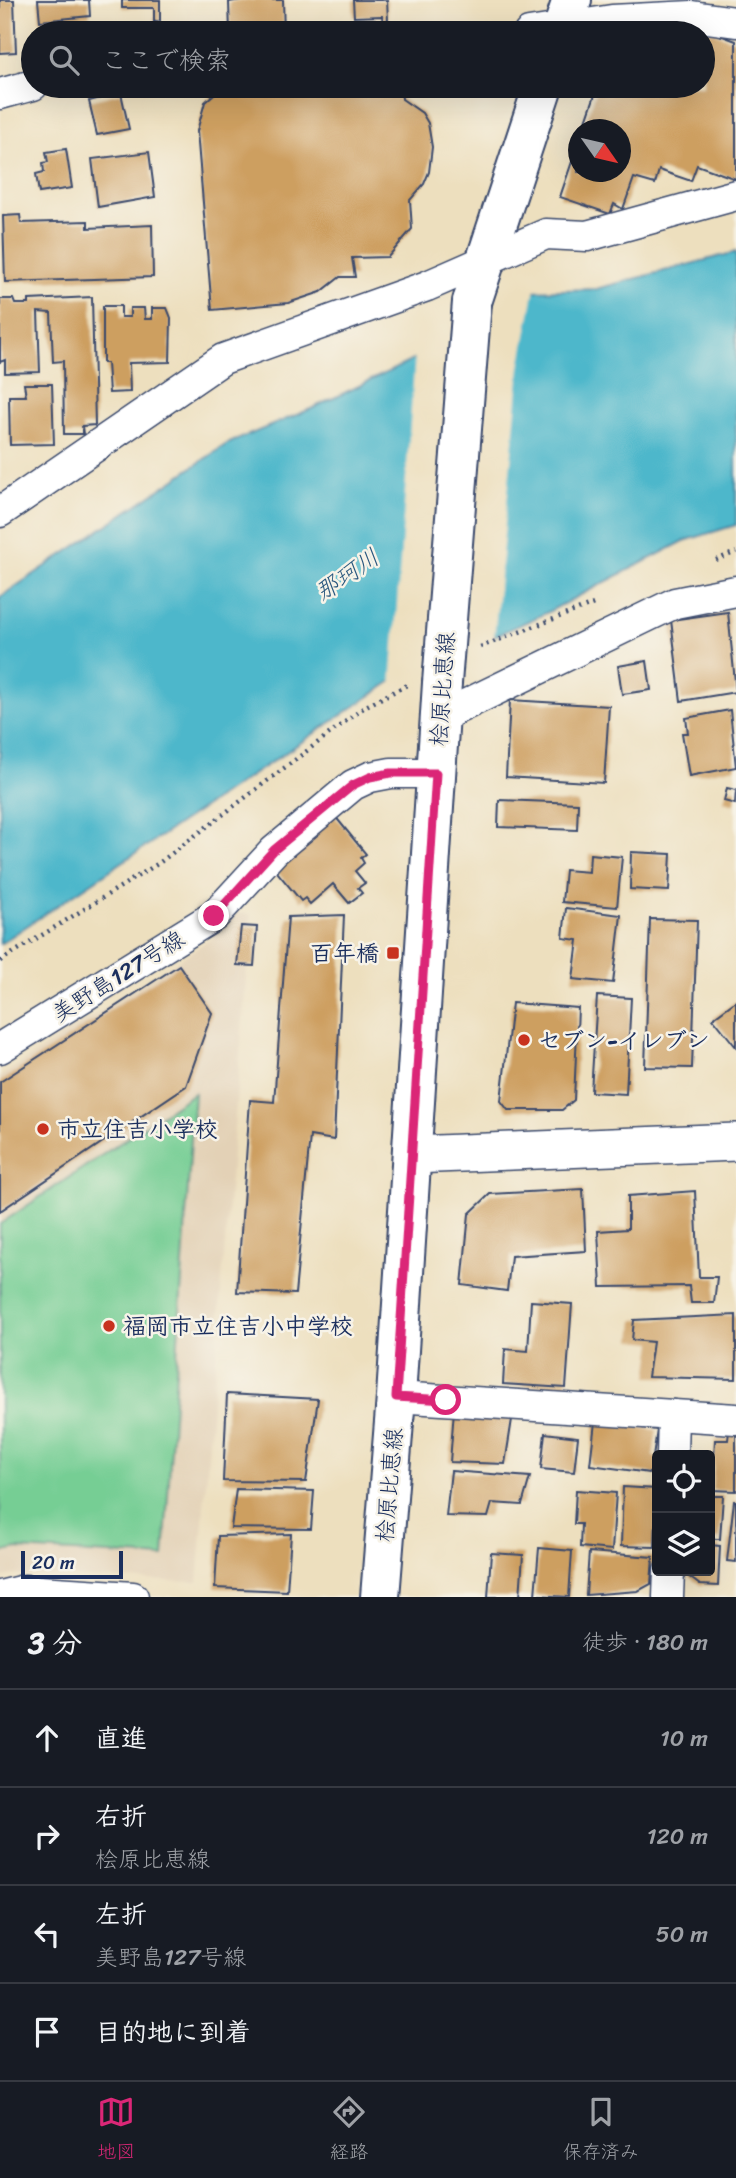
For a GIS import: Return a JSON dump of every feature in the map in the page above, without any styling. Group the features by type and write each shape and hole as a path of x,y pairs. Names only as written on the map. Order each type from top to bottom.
{"main road":[{"name":"桧原比恵線","path":"380,1597 396,1397 436,773 432,694 472,302 482,264 539,98"}],"street":[{"path":"598,21 692,16 736,22"},
{"path":"0,94 21,88"},
{"path":"0,512 223,359 482,264 546,234 587,236 736,195"},
{"path":"432,694 675,603 736,591"},
{"name":"美野島127号線","path":"0,1048 214,916 274,850 353,785 370,777 391,773 436,773"},
{"path":"412,1155 736,1142"},
{"path":"396,1397 736,1419"},
{"path":"672,1450 673,1415"},
{"path":"668,1597 669,1576"},
{"path":"0,1596 24,1590 133,1597"}],"path":[{"path":"712,561 736,552"},
{"path":"474,650 498,637 602,600"},
{"path":"0,961 159,863 366,706 432,694"}],"shaded area":[{"name":"福岡市立住吉小中学校","path":"235,912 251,915 198,1582 13,1575 0,1578 0,1077 220,933"}],"green space":[{"path":"194,1093 164,1557 17,1549 0,1553 0,1224"}],"water":[{"name":"那珂川","path":"736,252 736,525 684,541 546,613 391,682 0,944 0,597 227,444 313,408 413,360 529,291 596,289"}],"pier":[{"path":"535,287 520,367 494,639 391,686 415,355 527,288"}],"building":[{"path":"0,0 14,0 16,52 0,53"},
{"path":"38,0 89,0 90,16 40,21"},
{"path":"122,0 160,0 160,21 154,21 154,8 122,8"},
{"path":"283,0 284,21 230,21 229,2"},
{"path":"353,0 387,0 388,20 383,21 382,16 354,17"},
{"path":"715,33 736,41 736,179 697,165 691,181 659,170 655,184 634,178 623,209 614,204 610,214 560,197 568,173 568,182 631,182 631,119 587,119 594,98 715,98"},
{"path":"122,98 129,129 97,135 89,101"},
{"path":"210,98 402,98 422,113 428,123 432,147 429,172 424,184 410,200 412,229 388,257 352,258 355,277 340,277 321,292 288,303 212,310 197,131 205,102"},
{"path":"66,149 72,188 39,193 36,174 44,172 43,163 48,162 46,152"},
{"path":"149,152 155,197 98,207 92,159"},
{"path":"20,215 21,223 88,221 88,228 152,225 153,277 5,282 3,216"},
{"path":"92,297 95,425 82,426 83,434 64,434 63,361 53,362 51,313 38,312 40,372 5,373 5,360 0,362 0,299 13,299 15,304 29,304 29,300"},
{"path":"103,306 121,306 121,317 130,317 130,308 144,308 145,319 152,319 152,308 167,308 171,318 170,362 129,363 130,392 109,393 107,363 103,363"},
{"path":"24,384 52,384 54,444 10,445 9,396 26,396"},
{"path":"728,612 736,692 681,701 671,620"},
{"path":"647,661 651,690 622,694 618,666"},
{"path":"510,700 609,706 604,783 506,777"},
{"path":"730,710 736,767 689,776 682,733 688,733 686,718"},
{"path":"727,788 736,790 735,804 724,801"},
{"path":"499,800 578,803 577,830 498,827"},
{"path":"334,815 366,854 361,858 364,863 355,871 365,883 358,888 362,893 349,903 333,884 310,904 305,898 301,901 272,866"},
{"path":"631,852 671,854 669,891 630,889"},
{"path":"590,854 622,857 617,907 562,902 565,870 589,872"},
{"path":"566,908 621,915 613,983 573,979 578,940 563,938"},
{"path":"344,915 334,1140 310,1136 295,1294 237,1292 250,1100 274,1102 288,917"},
{"path":"650,919 697,920 692,1068 645,1067"},
{"path":"241,926 257,927 254,966 237,965"},
{"path":"179,965 212,1013 186,1086 0,1211 0,1082"},
{"path":"597,996 631,998 626,1094 591,1092"},
{"path":"736,1001 736,1047 713,1018"},
{"path":"512,1003 578,1008 574,1100 562,1110 508,1110 501,1101"},
{"path":"583,1189 586,1251 511,1256 507,1291 462,1285 469,1214 490,1194"},
{"path":"695,1191 699,1277 717,1277 714,1303 691,1303 689,1286 601,1287 598,1231 628,1229 628,1196"},
{"path":"531,1301 572,1304 566,1388 503,1384 505,1349 528,1351"},
{"path":"736,1315 736,1379 648,1377 653,1342 632,1340 634,1320"},
{"path":"227,1394 318,1399 306,1482 223,1481"},
{"path":"454,1410 513,1413 505,1464 450,1462"},
{"path":"595,1422 657,1430 652,1450 652,1473 590,1465"},
{"path":"729,1431 736,1431 736,1491 715,1490 715,1440 728,1440"},
{"path":"545,1433 578,1437 574,1472 541,1469"},
{"path":"451,1471 530,1477 522,1505 492,1503 488,1517 446,1516"},
{"path":"623,1487 652,1489 652,1547 621,1546"},
{"path":"236,1489 314,1491 311,1529 231,1528"},
{"path":"576,1490 616,1493 612,1550 580,1547 581,1524 574,1524"},
{"path":"715,1496 723,1496 720,1539 715,1539"},
{"path":"736,1501 736,1562 727,1561"},
{"path":"291,1534 287,1591 215,1588 218,1536"},
{"path":"715,1546 720,1546 718,1586 700,1585 688,1576 715,1576"},
{"path":"539,1548 572,1551 569,1597 535,1595"},
{"path":"589,1552 652,1557 651,1584 638,1591 586,1595"},
{"path":"491,1553 523,1555 520,1597 488,1597"}],"place":[{"name":"百年橋","path":"393,953"},
{"name":"セブン-イレブン","path":"524,1040"},
{"name":"市立住吉小学校","path":"43,1129"},
{"name":"福岡市立住吉小中学校","path":"109,1326"}],"route":[{"path":"214,916 274,850 353,785 370,777 391,773 436,773 396,1397 446,1400"}]}
